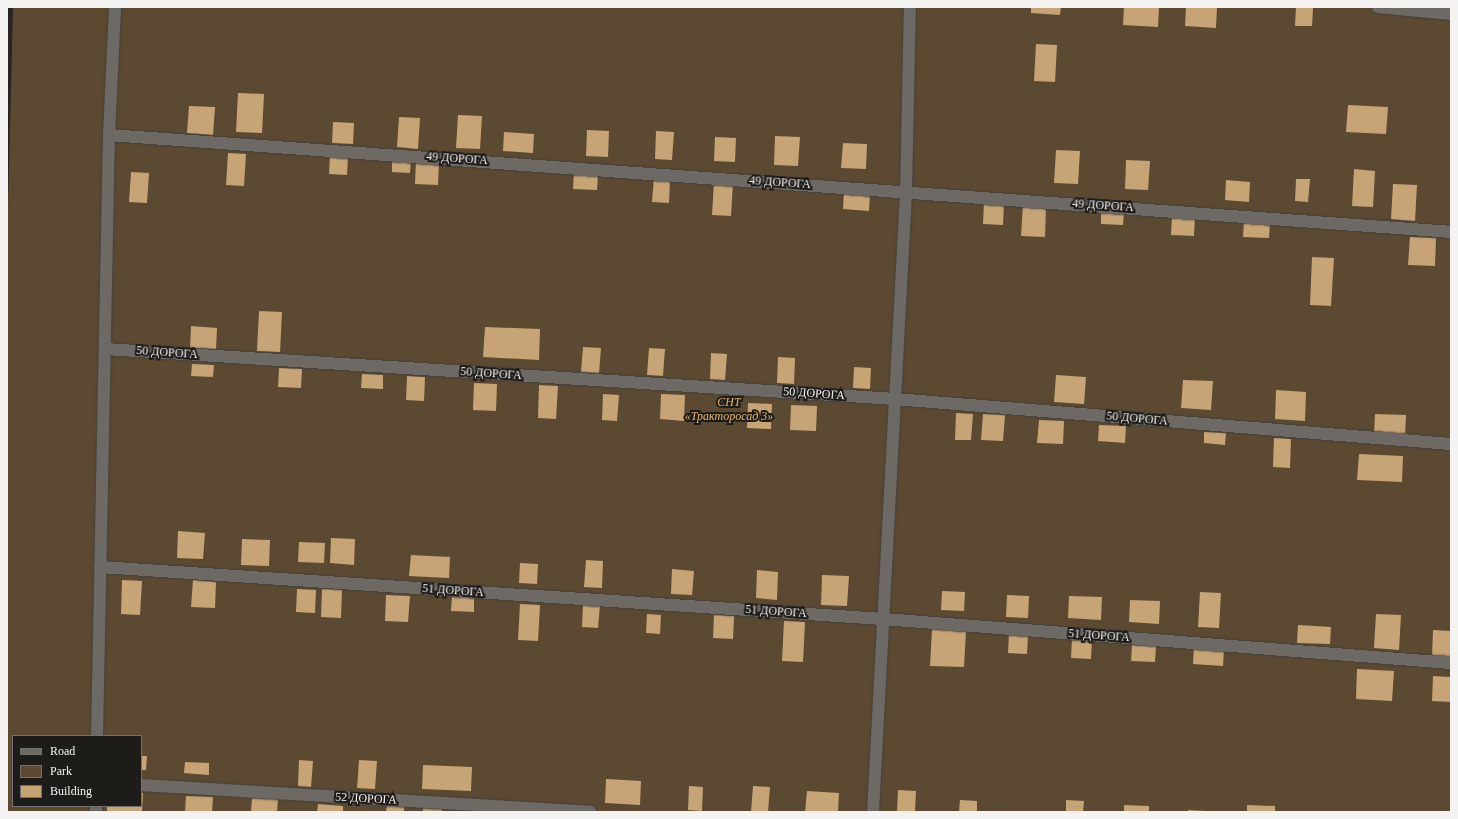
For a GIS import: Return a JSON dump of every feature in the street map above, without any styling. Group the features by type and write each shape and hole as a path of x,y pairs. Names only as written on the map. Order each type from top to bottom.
{"street":[{"path":"97,735 109,134 115,7"},
{"path":"873,812 906,192 910,7"},
{"path":"1378,7 1451,14"},
{"name":"49 ДОРОГА","path":"109,134 1451,232"},
{"name":"50 ДОРОГА","path":"105,349 895,399 1451,444"},
{"name":"51 ДОРОГА","path":"100,567 883,619 1451,663"},
{"name":"52 ДОРОГА","path":"142,785 590,812"}],"green space":[{"name":"СНТ «Тракторосад 3»","path":"13,7 1451,7 1451,812 7,812 7,248"}],"building":[{"path":"1031,7 1061,7 1060,15 1031,13"},
{"path":"1124,7 1159,7 1158,27 1123,25"},
{"path":"1186,7 1217,7 1216,28 1185,26"},
{"path":"1296,7 1313,8 1312,26 1295,26"},
{"path":"1036,44 1057,45 1055,82 1034,81"},
{"path":"238,93 264,94 262,133 236,132"},
{"path":"1348,105 1388,107 1386,134 1346,132"},
{"path":"189,106 215,107 213,135 187,133"},
{"path":"458,115 482,116 480,149 456,148"},
{"path":"399,117 420,118 418,149 397,147"},
{"path":"333,122 354,123 353,144 332,143"},
{"path":"587,130 609,131 608,157 586,156"},
{"path":"656,131 674,132 672,160 655,159"},
{"path":"504,132 534,134 533,153 503,151"},
{"path":"775,136 800,137 798,166 774,165"},
{"path":"715,137 736,138 735,162 714,161"},
{"path":"843,143 867,144 866,169 841,168"},
{"path":"1056,150 1080,151 1078,184 1054,183"},
{"path":"228,153 246,154 244,186 226,185"},
{"path":"330,155 348,156 347,175 329,174"},
{"path":"392,159 411,160 410,173 392,172"},
{"path":"1126,160 1150,161 1148,190 1125,189"},
{"path":"416,161 439,162 438,185 415,184"},
{"path":"1354,169 1375,171 1373,207 1352,206"},
{"path":"131,172 149,173 147,203 129,202"},
{"path":"574,172 598,173 597,190 573,189"},
{"path":"654,178 670,179 669,203 652,202"},
{"path":"1296,179 1310,179 1308,202 1295,201"},
{"path":"1226,180 1250,182 1249,202 1225,200"},
{"path":"714,182 733,183 731,216 712,215"},
{"path":"1393,184 1417,185 1415,221 1391,219"},
{"path":"844,190 870,191 869,211 843,209"},
{"path":"984,201 1004,203 1003,225 983,224"},
{"path":"1023,204 1046,205 1045,237 1021,236"},
{"path":"1101,209 1124,210 1123,225 1101,224"},
{"path":"1172,215 1195,216 1194,236 1171,235"},
{"path":"1244,219 1270,220 1269,238 1243,237"},
{"path":"1410,237 1436,238 1435,266 1408,265"},
{"path":"1312,257 1334,258 1331,306 1310,305"},
{"path":"259,311 282,312 280,352 257,351"},
{"path":"191,326 217,328 216,349 190,348"},
{"path":"485,327 540,329 539,360 483,357"},
{"path":"583,347 601,348 599,373 581,372"},
{"path":"649,348 665,349 663,376 647,375"},
{"path":"711,353 727,354 725,380 710,379"},
{"path":"778,357 795,358 794,384 777,383"},
{"path":"192,364 214,365 213,377 191,376"},
{"path":"854,367 871,368 870,389 853,388"},
{"path":"279,368 302,369 301,388 278,387"},
{"path":"362,374 383,375 383,389 361,388"},
{"path":"1056,375 1086,377 1084,404 1054,402"},
{"path":"407,376 425,377 424,401 406,400"},
{"path":"1183,380 1213,381 1211,410 1181,408"},
{"path":"474,383 497,384 496,411 473,410"},
{"path":"539,385 558,386 556,419 538,418"},
{"path":"1276,390 1306,392 1305,421 1275,419"},
{"path":"603,394 619,395 617,421 602,420"},
{"path":"661,394 685,395 684,421 660,419"},
{"path":"748,403 772,404 771,429 747,428"},
{"path":"791,405 817,406 816,431 790,430"},
{"path":"956,413 973,414 971,440 955,440"},
{"path":"983,414 1005,415 1003,441 981,440"},
{"path":"1375,414 1406,415 1405,436 1374,434"},
{"path":"1039,420 1064,421 1063,444 1037,443"},
{"path":"1099,425 1126,426 1125,443 1098,441"},
{"path":"1204,432 1226,433 1225,445 1204,443"},
{"path":"1274,438 1291,439 1290,468 1273,467"},
{"path":"1359,454 1403,456 1402,482 1357,480"},
{"path":"178,531 205,533 203,559 177,558"},
{"path":"331,538 355,539 354,565 330,563"},
{"path":"242,539 270,540 269,566 241,565"},
{"path":"299,542 325,543 324,563 298,562"},
{"path":"411,555 450,557 449,578 409,576"},
{"path":"586,560 603,561 602,588 584,587"},
{"path":"520,563 538,564 537,584 519,583"},
{"path":"672,569 694,571 692,595 671,594"},
{"path":"757,570 778,572 777,600 756,598"},
{"path":"822,575 849,576 847,606 821,605"},
{"path":"122,580 142,581 140,615 121,614"},
{"path":"193,580 216,582 215,608 191,607"},
{"path":"297,589 316,590 315,613 296,612"},
{"path":"322,589 342,590 341,618 321,617"},
{"path":"942,591 965,592 964,611 941,610"},
{"path":"1200,592 1221,593 1219,628 1198,627"},
{"path":"386,595 410,596 408,622 385,621"},
{"path":"1007,595 1029,596 1028,618 1006,617"},
{"path":"452,596 474,597 474,612 451,611"},
{"path":"1069,596 1102,597 1101,620 1068,618"},
{"path":"1130,600 1160,601 1159,624 1129,622"},
{"path":"520,604 540,605 538,641 518,640"},
{"path":"583,604 600,605 598,628 582,627"},
{"path":"647,614 661,615 660,634 646,633"},
{"path":"1376,614 1401,615 1399,650 1374,648"},
{"path":"714,615 734,616 733,639 713,638"},
{"path":"784,621 805,622 803,662 782,661"},
{"path":"1298,625 1331,627 1330,644 1297,643"},
{"path":"932,629 966,631 964,667 930,666"},
{"path":"1433,630 1451,631 1451,659 1432,658"},
{"path":"1009,633 1028,634 1027,654 1008,653"},
{"path":"1072,638 1092,639 1091,659 1071,658"},
{"path":"1132,645 1156,646 1155,662 1131,661"},
{"path":"1194,647 1224,649 1223,666 1193,664"},
{"path":"1357,669 1394,671 1392,701 1356,699"},
{"path":"1433,676 1451,677 1451,702 1432,701"},
{"path":"142,756 147,756 146,770 142,770"},
{"path":"299,760 313,761 311,787 298,786"},
{"path":"359,760 377,761 375,789 357,788"},
{"path":"185,762 209,763 209,775 184,773"},
{"path":"423,765 472,767 471,791 422,789"},
{"path":"606,779 641,781 640,805 605,803"},
{"path":"689,786 703,787 702,811 688,810"},
{"path":"753,786 770,787 768,812 751,812"},
{"path":"898,790 916,791 915,812 897,812"},
{"path":"807,791 839,793 838,812 805,812"},
{"path":"143,793 142,812 107,812 107,807 142,807"},
{"path":"186,796 213,797 212,812 185,812"},
{"path":"252,798 278,799 277,812 251,812"},
{"path":"960,800 977,801 977,812 959,812"},
{"path":"1066,800 1084,801 1083,812 1066,812"},
{"path":"318,804 343,806 343,812 317,812"},
{"path":"387,805 404,806 404,812 386,812"},
{"path":"1124,805 1149,806 1149,812 1124,812"},
{"path":"1247,805 1275,806 1275,812 1247,812"},
{"path":"423,808 442,809 442,812 423,812"},
{"path":"1188,810 1207,811 1207,812 1188,812"}]}
